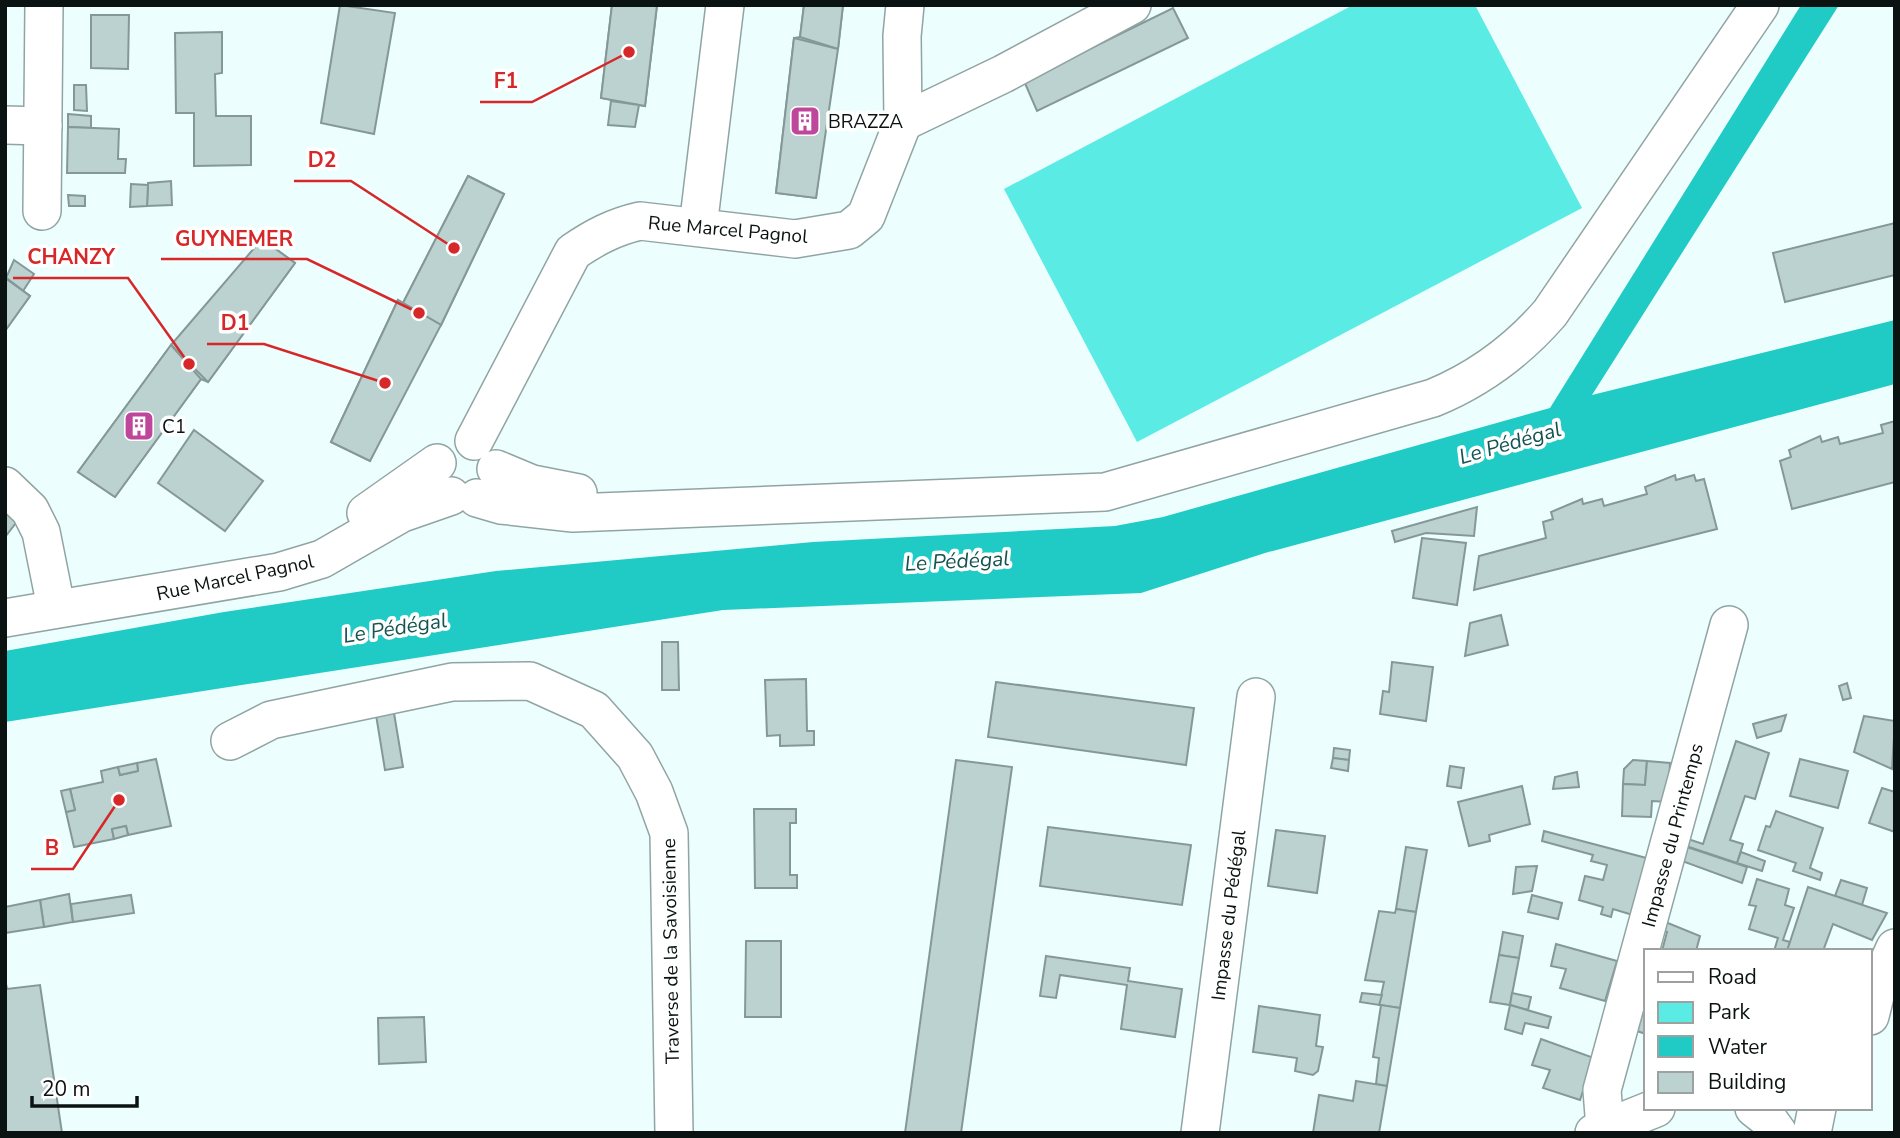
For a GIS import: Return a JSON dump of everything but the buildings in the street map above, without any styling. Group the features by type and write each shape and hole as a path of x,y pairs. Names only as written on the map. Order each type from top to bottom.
{"street":[{"path":"42,211 44,5"},
{"path":"698,227 725,5"},
{"path":"905,5 902,36 903,122 1003,74 1132,5"},
{"path":"475,476 563,492 599,494 1056,477 1111,470 1163,458 1420,384 1467,362 1508,330 1543,293 1736,5"},
{"path":"475,476 501,505 573,513 1105,492 1433,398 1483,374 1534,331 1550,313 1760,5"},
{"name":"Rue Marcel Pagnol","path":"5,618 279,572 322,559 402,513 475,476 573,253 615,226 640,221 795,239 849,230 866,216 903,122"},
{"path":"5,125 43,126"},
{"name":"Rue Marcel Pagnol","path":"5,600 276,554 355,520 436,463 447,446 455,441 475,476"},
{"path":"5,486 30,510 41,532 53,592"},
{"name":"Impasse du Printemps","path":"1600,1130 1602,1090 1729,625"},
{"name":"Traverse de la Savoisienne","path":"229,741 271,720 452,682 530,681 594,710 635,756 654,792 669,833 674,1133"},
{"name":"Impasse du Pédégal","path":"1200,1133 1256,697"},
{"path":"1879,1016 1877,988 1895,948"},
{"path":"1600,1130 1651,1110"},
{"path":"1757,1110 1779,1133"},
{"path":"1812,1133 1816,1110"}],"green space":[{"path":"1353,5 1475,5 1582,208 1137,442 1004,189"}],"water":[{"name":"Le Pédégal","path":"1801,5 1839,5 1592,395 1895,320 1895,384 1265,553 1141,593 723,610 5,722 5,651 224,612 496,571 813,542 1115,526 1163,517 1550,408"}],"place":[{"name":"F1","path":"629,52"},
{"name":"BRAZZA","path":"805,121"},
{"name":"D2","path":"454,248"},
{"name":"GUYNEMER","path":"419,313"},
{"name":"CHANZY","path":"189,364"},
{"name":"D1","path":"385,383"},
{"name":"C1","path":"139,426"},
{"name":"B","path":"119,800"}]}
